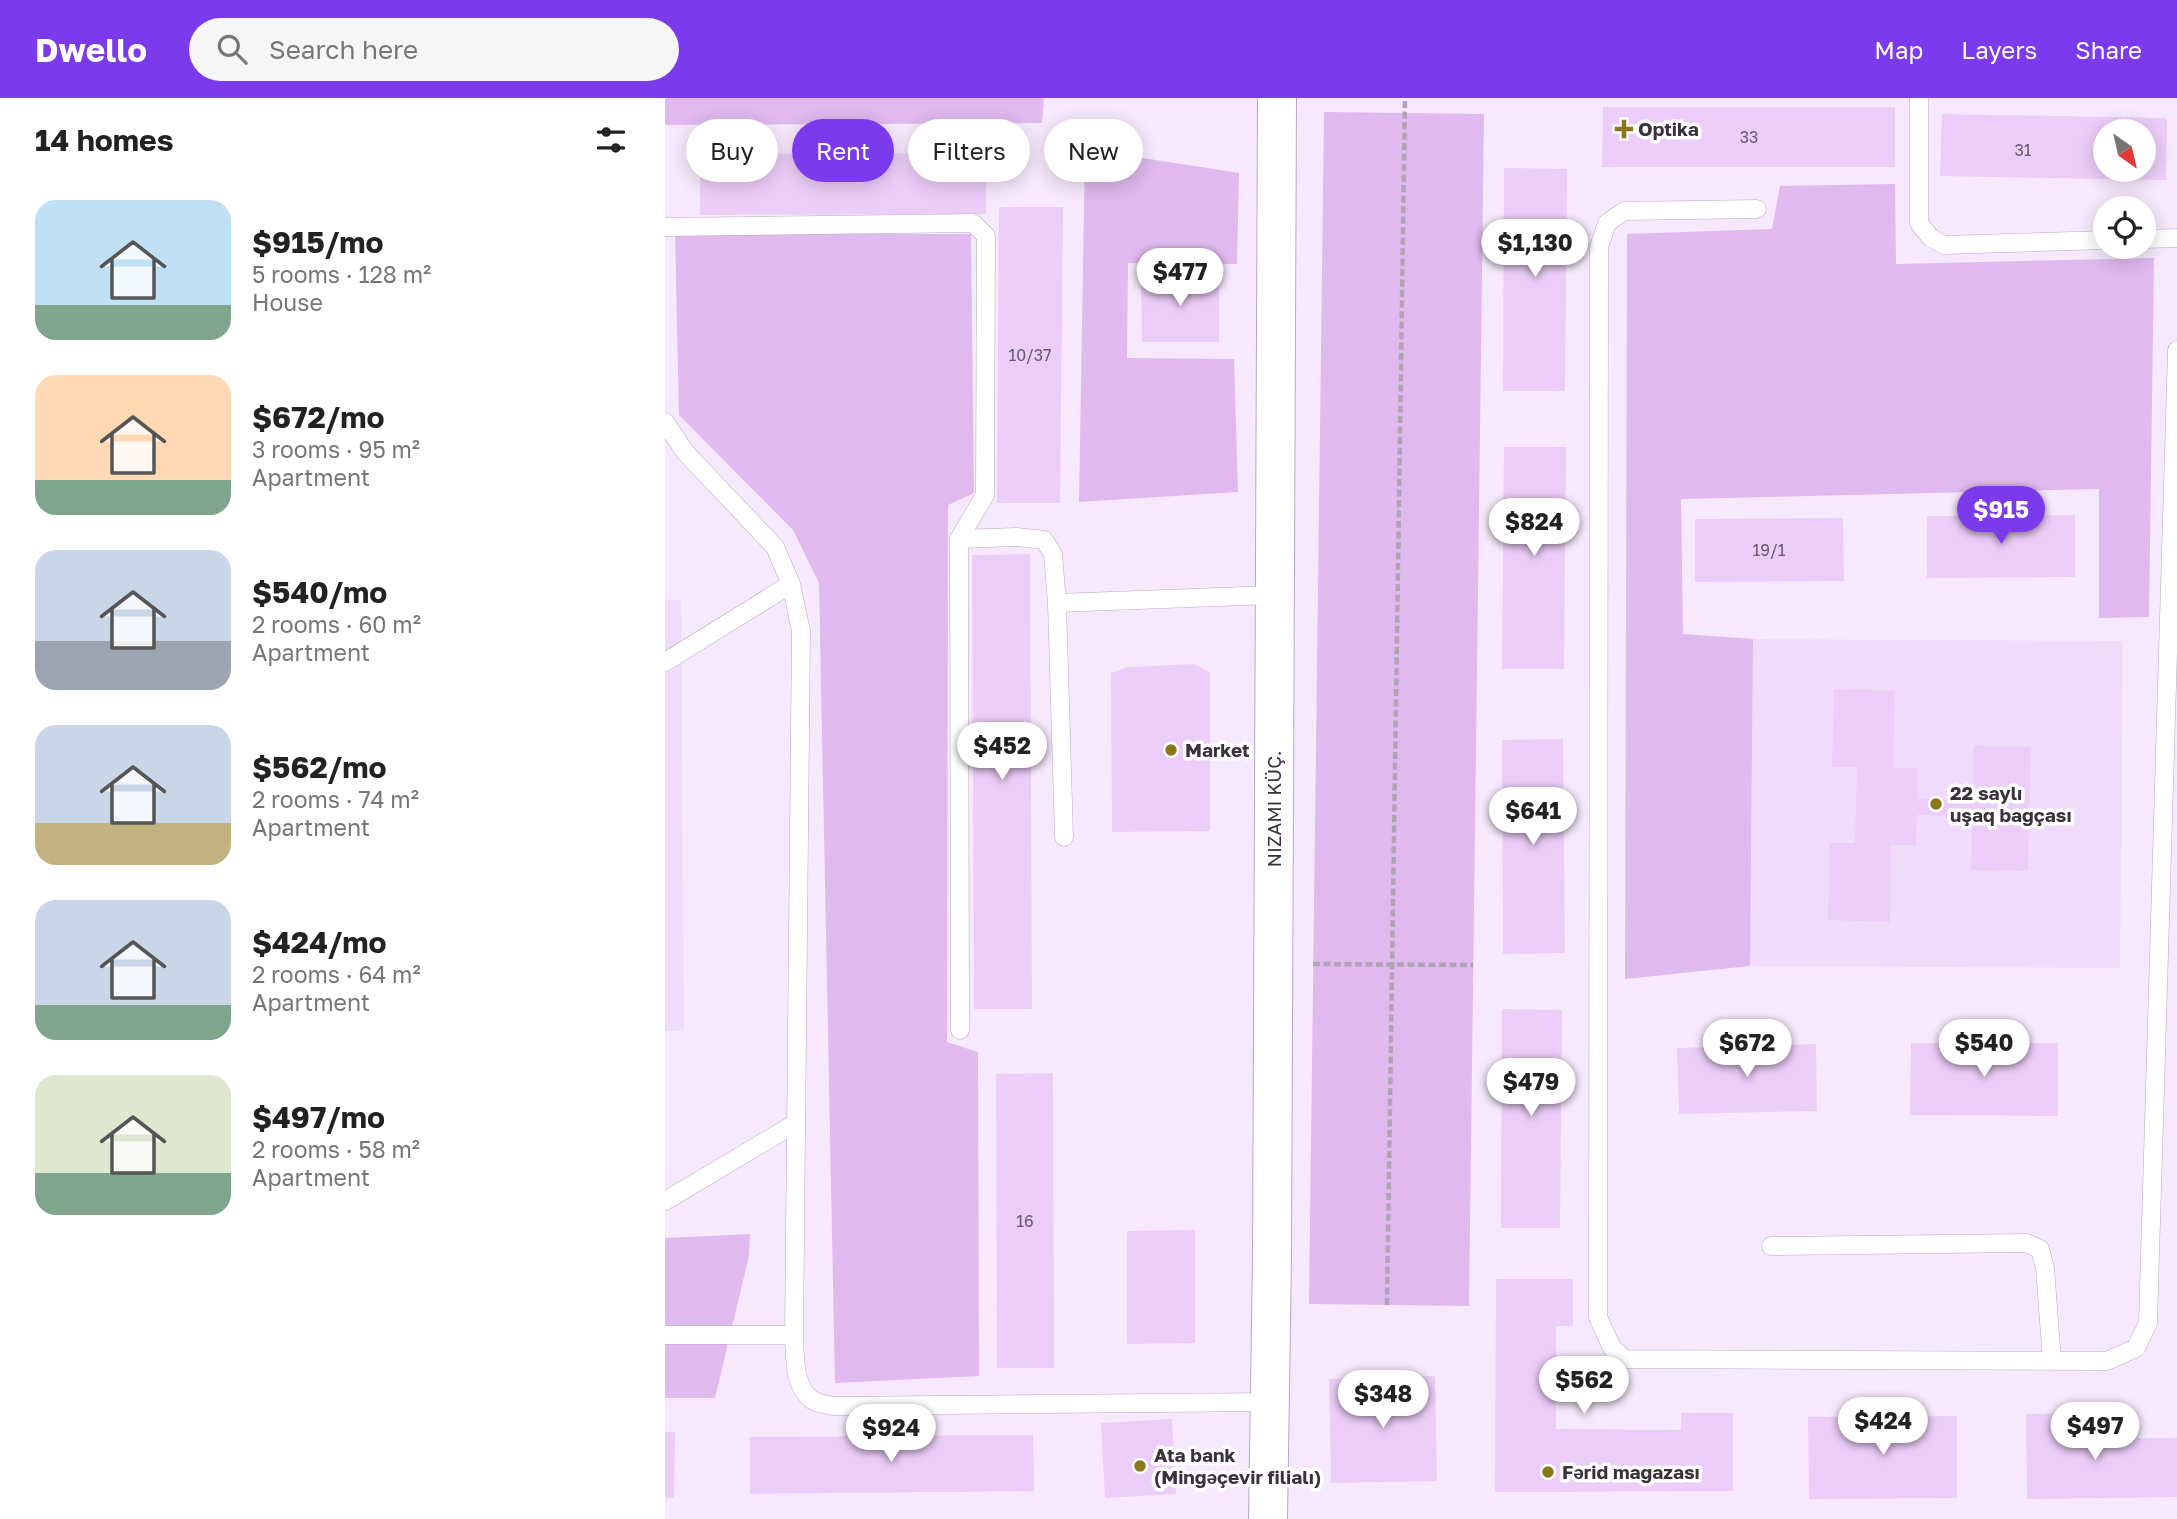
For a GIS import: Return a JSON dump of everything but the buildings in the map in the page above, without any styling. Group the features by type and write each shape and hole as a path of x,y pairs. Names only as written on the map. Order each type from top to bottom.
{"street":[{"name":"NIZAMI KÜÇ.","path":"1268,1519 1271,1402 1277,98"}],"lane":[{"path":"1919,98 1919,223 1931,238 1944,246 2093,240"},
{"path":"1757,209 1624,211 1607,223 1599,247 1598,1317 1612,1348 1625,1359 2107,1361 2136,1348 2148,1323 2177,350"},
{"path":"665,227 973,223 986,236 985,495 960,538 960,1030"},
{"path":"2156,239 2177,238"},
{"path":"665,422 685,452 775,547 791,584 801,631 794,1335 796,1368 802,1388 812,1400 834,1406 1271,1402"},
{"path":"960,538 1016,537 1044,540 1053,554 1065,836"},
{"path":"665,662 791,584"},
{"path":"1057,603 1275,595"},
{"path":"665,1201 796,1123"},
{"path":"1771,1247 2026,1243 2040,1249 2045,1268 2052,1361"},
{"path":"665,1335 794,1335"}],"path":[{"path":"1387,1305 1405,98"},
{"path":"1313,964 1473,965"}],"shaded area":[{"path":"665,98 1044,98 1042,123 1030,123 1030,119 908,119 908,124 894,124 894,119 792,119 792,124 778,124 778,119 686,119 686,125 665,125"},
{"path":"1324,112 1484,114 1469,1306 1309,1304"},
{"path":"1143,158 1239,173 1237,264 1128,263 1127,358 1234,359 1238,492 1079,502 1084,182 1143,182"},
{"path":"1895,184 1896,264 2154,259 2149,617 2099,618 2099,489 1681,499 1683,634 1753,639 1750,966 1625,979 1627,234 1772,229 1780,186"},
{"path":"675,234 971,234 974,493 948,505 947,1042 978,1052 979,1376 835,1383 819,583 793,530 679,415"},
{"path":"665,600 681,600 684,1031 665,1031"},
{"name":"22 saylı uşaq bağçası","path":"1753,639 2123,641 2120,968 1750,966"},
{"path":"750,1234 749,1256 715,1398 665,1398 665,1238"}],"place":[{"name":"Optika","path":"1624,129"},
{"name":"Market","path":"1171,750"},
{"name":"22 saylı uşaq bağçası","path":"1936,804"},
{"name":"Ata bank (Mingəçevir filialı)","path":"1140,1466"},
{"name":"Fərid mağazası","path":"1548,1472"}]}
